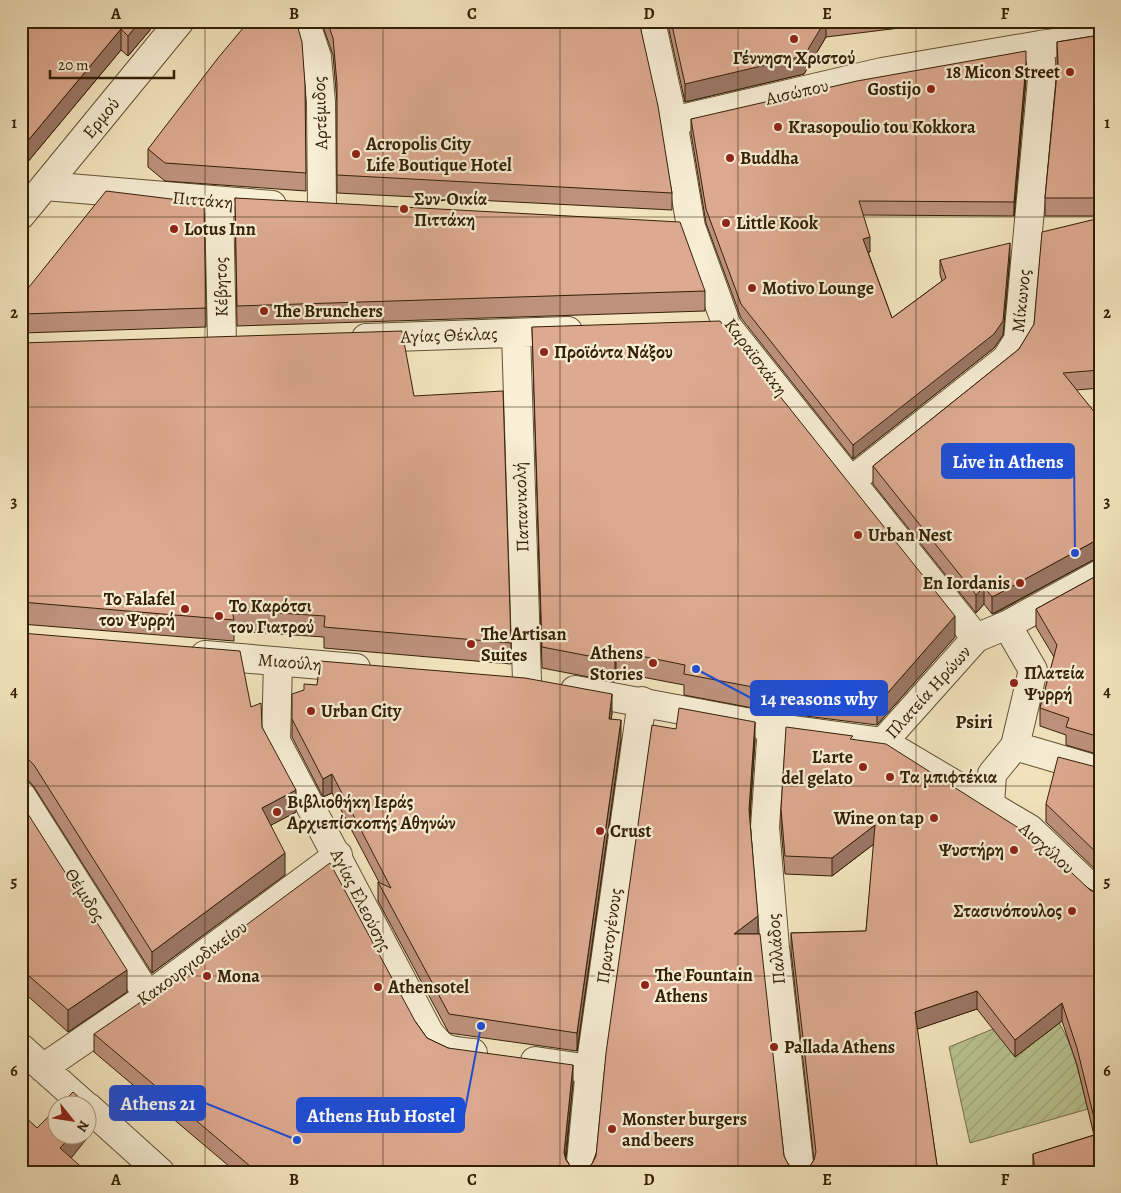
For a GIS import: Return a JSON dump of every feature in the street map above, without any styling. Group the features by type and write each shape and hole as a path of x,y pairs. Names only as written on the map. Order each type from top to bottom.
{"street":[{"name":"Ερμού","path":"21,215 180,21"},
{"name":"Αρτέμιδος","path":"305,21 317,57 321,102 322,208"},
{"name":"Καραϊσκάκη","path":"651,21 673,121 691,227 727,326 852,480 976,638"},
{"name":"Αισώπου","path":"673,121 882,72 1040,45 1100,37"},
{"name":"Μίκωνος","path":"852,480 1006,360 1018,340 1042,79 1040,45"},
{"name":"Πιττάκη","path":"45,186 220,202 351,209"},
{"name":"Κέβητος","path":"220,202 222,343"},
{"path":"662,226 691,227"},
{"path":"698,327 727,326"},
{"name":"Αγίας Θέκλας","path":"340,339 593,330"},
{"name":"Παπανικολή","path":"516,333 517,681 642,701"},
{"path":"194,344 252,342"},
{"name":"Πλατεία Ηρώων","path":"990,805 883,742 976,638 1007,624 1100,574"},
{"path":"990,805 992,774 1015,746 1033,670 1007,624"},
{"name":"Μιαούλη","path":"179,653 378,670"},
{"name":"Αγίας Ελεούσης","path":"278,662 276,742 338,855 429,1032 439,1046 450,1050 590,1069"},
{"path":"642,701 772,727 883,742"},
{"name":"Πρωτογένους","path":"580,1172 590,1069 642,701"},
{"name":"Παλλάδος","path":"772,727 765,827 775,948 800,1172"},
{"path":"1015,746 1100,771"},
{"name":"Θέμιδος","path":"21,795 148,996"},
{"name":"Αισχύλου","path":"990,805 1030,829 1100,896"},
{"name":"Κακουργιοδικείου","path":"44,1068 148,996 338,855"},
{"path":"21,1048 76,1096"},
{"path":"98,1116 160,1172"}],"green space":[{"path":"1059,1023 1073,1054 1088,1109 970,1143 949,1047 993,1029"}],"building":[{"path":"21,21 140,21 128,36 121,29 21,149"},
{"path":"249,21 296,21 302,42 305,85 306,173 165,163 148,149"},
{"path":"327,21 639,21 658,106 672,193 337,175 337,84 333,38"},
{"path":"671,21 825,21 804,56 685,84"},
{"path":"1100,35 1100,198 1045,198 1058,63 1057,42"},
{"path":"1026,51 1014,202 859,201 870,237 863,239 892,318 946,278 940,260 1010,243 1003,321 994,334 853,445 741,304 706,209 691,119 857,81"},
{"path":"106,191 204,203 206,308 21,313 21,297"},
{"path":"235,198 680,222 705,291 237,306"},
{"path":"1100,218 1100,370 1063,373 1100,419 1100,541 1093,542 992,597 984,587 976,595 873,466 1019,349 1034,324 1042,232"},
{"path":"720,321 955,616 877,705 774,691 684,674 685,665 616,651 615,661 542,647 532,327"},
{"path":"402,331 414,396 503,391 511,643 324,627 325,616 232,610 234,620 21,602 21,343"},
{"path":"1100,574 1100,737 1066,727 1069,718 1040,708 1057,645 1036,609"},
{"path":"21,633 240,651 251,707 261,703 262,727 296,790 262,808 285,853 152,952 34,765 29,760 21,758"},
{"path":"320,661 525,678 612,694 609,719 621,720 577,1033 449,1014 378,882 391,888 332,774 323,779 292,719 292,694 304,690 304,684 317,685"},
{"path":"679,708 755,722 749,810 758,916 734,934 760,934 784,1156 788,1164 794,1169 802,1170 810,1166 816,1152 791,933 866,931 875,825 832,858 785,856 781,809 786,727 853,736 850,739 886,744 1036,839 1090,890 1100,893 1100,1172 1035,1172 1033,1154 1098,1134 1077,1048 1062,1003 1015,1040 977,991 915,1012 938,1172 257,1172 94,1034 157,991 330,863 415,1021 427,1038 448,1048 573,1065 564,1153 571,1167 578,1170 586,1169 592,1164 596,1156 606,1053 652,725 676,729"},
{"path":"1058,757 1100,768 1100,856 1046,804"},
{"path":"21,803 127,970 68,1010 21,969"},
{"path":"73,1092 77,1096 69,1096"},
{"path":"21,1113 37,1128 48,1117 48,1146 62,1146 60,1148 87,1172 21,1172"}],"place":[{"name":"Γέννηση Χριστού","path":"794,39"},
{"name":"18 Micon Street","path":"1070,72"},
{"name":"Gostijo","path":"931,89"},
{"name":"Krasopoulio tou Kokkora","path":"778,127"},
{"name":"Acropolis City Life Boutique Hotel","path":"356,154"},
{"name":"Buddha","path":"730,158"},
{"name":"Συν-Οικία Πιττάκη","path":"404,209"},
{"name":"Little Kook","path":"726,223"},
{"name":"Lotus Inn","path":"174,229"},
{"name":"Motivo Lounge","path":"752,288"},
{"name":"The Brunchers","path":"264,311"},
{"name":"Προϊόντα Νάξου","path":"544,352"},
{"name":"Urban Nest","path":"858,535"},
{"name":"Live in Athens","path":"1075,553"},
{"name":"En Iordanis","path":"1020,583"},
{"name":"Το Falafel του Ψυρρή","path":"185,609"},
{"name":"Το Καρότσι του Γιατρού","path":"219,616"},
{"name":"The Artisan Suites","path":"471,644"},
{"name":"Athens Stories","path":"653,663"},
{"name":"14 reasons why","path":"696,669"},
{"name":"Πλατεία Ψυρρή","path":"1014,683"},
{"name":"Urban City","path":"311,711"},
{"name":"L'arte del gelato","path":"863,767"},
{"name":"Τα μπιφτέκια","path":"890,777"},
{"name":"Βιβλιοθήκη Ιεράς Αρχιεπίσκοπής Αθηνών","path":"277,812"},
{"name":"Wine on tap","path":"934,818"},
{"name":"Crust","path":"600,831"},
{"name":"Ψυστήρη","path":"1014,850"},
{"name":"Στασινόπουλος","path":"1072,911"},
{"name":"Mona","path":"207,976"},
{"name":"The Fountain Athens","path":"645,985"},
{"name":"Athensotel","path":"378,987"},
{"name":"Athens Hub Hostel","path":"481,1026"},
{"name":"Pallada Athens","path":"774,1047"},
{"name":"Monster burgers and beers","path":"612,1129"},
{"name":"Athens 21","path":"297,1140"}],"district":[{"name":"Psiri","path":"974,721"}]}
